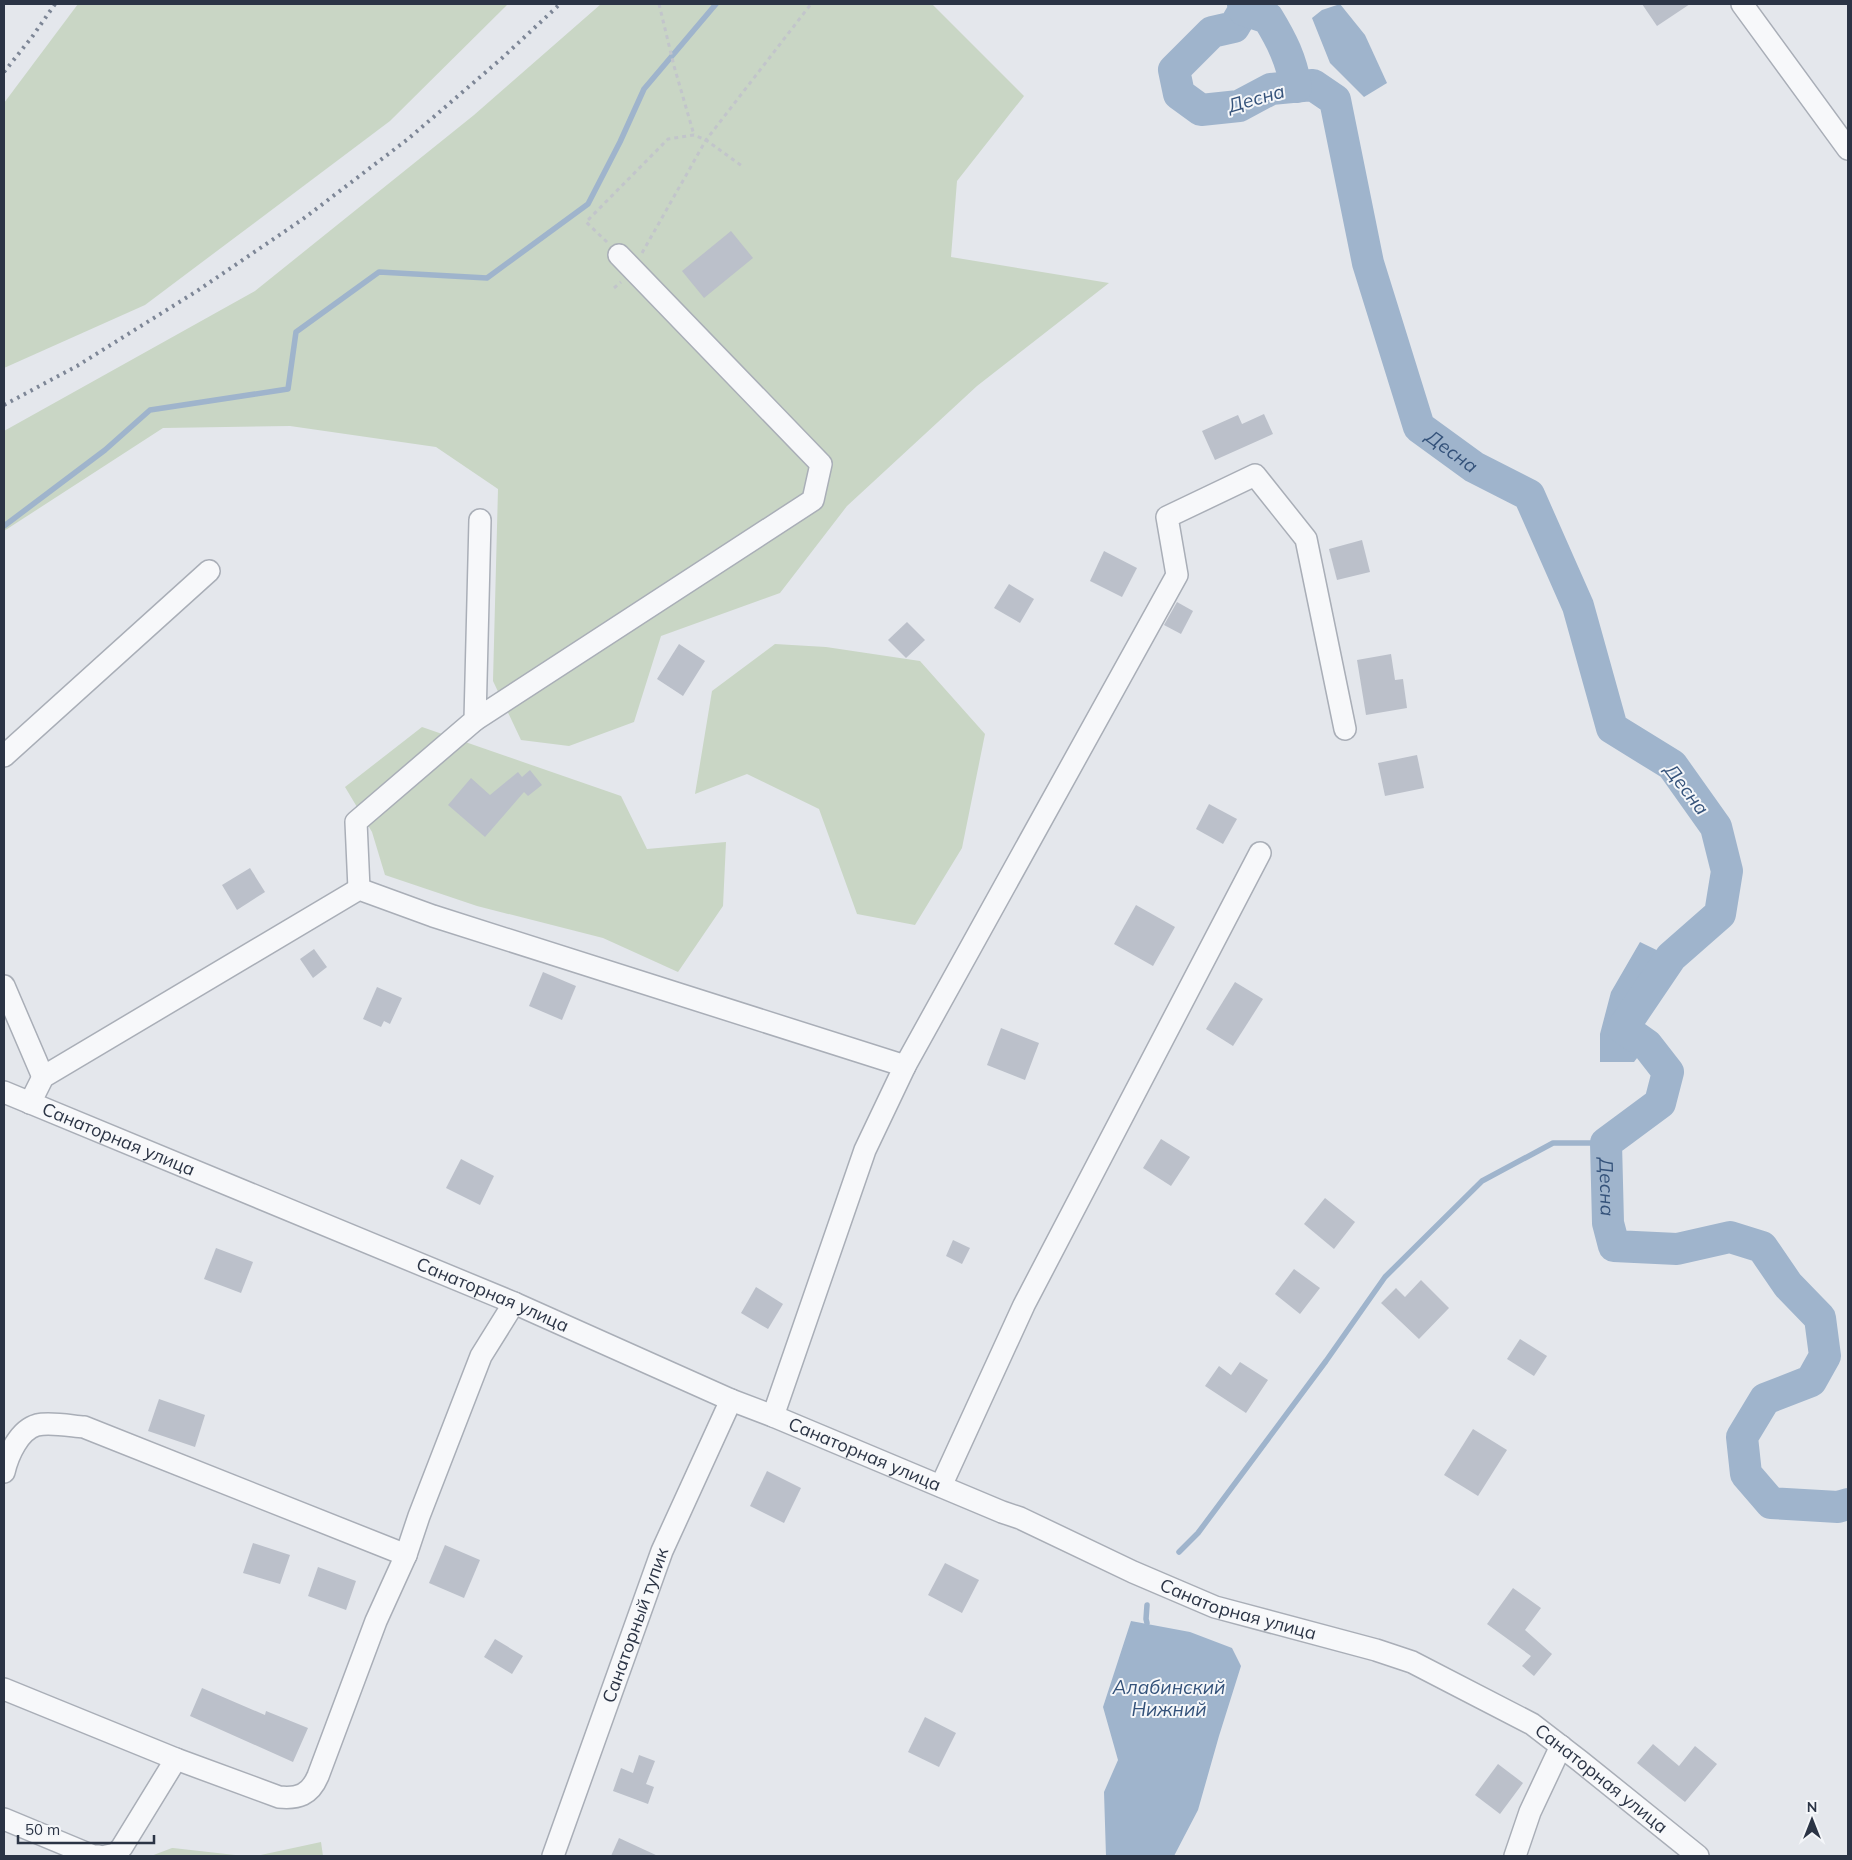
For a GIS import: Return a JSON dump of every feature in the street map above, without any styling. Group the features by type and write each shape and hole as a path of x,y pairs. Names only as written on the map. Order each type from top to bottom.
{"street":[{"path":"1742,4 1848,149"},
{"path":"358,889 356,822 475,720 813,500 821,464 626,262"},
{"path":"773,1416 865,1150 905,1066 1177,575 1167,517 1255,475 1306,539 1345,729"},
{"path":"475,720 480,520"},
{"path":"4,756 208,571"},
{"path":"941,1486 1024,1305 1260,853"},
{"path":"358,889 433,916 905,1066"},
{"path":"30,1103 43,1077 358,889"},
{"path":"4,986 43,1077"},
{"name":"Санаторная улица","path":"4,1092 514,1303 731,1400 1020,1518 1133,1572 1215,1607 1376,1650 1412,1662 1532,1724 1698,1856"},
{"path":"4,1689 176,1759 279,1797 296,1798 309,1789 318,1776 376,1621 406,1555 419,1516 481,1356 514,1303"},
{"name":"Санаторный тупик","path":"553,1856 662,1551 731,1400"},
{"path":"4,1472 6,1464 22,1434 36,1426 64,1425 84,1427 406,1555"},
{"path":"1515,1856 1530,1812 1561,1746"},
{"path":"106,1856 116,1854 122,1848 176,1759"},
{"path":"4,1819 93,1856 99,1856"}],"path":[{"path":"659,4 674,66 694,135"},
{"path":"742,166 706,140 694,135 668,138 586,222 626,262 706,140 811,4"}],"green space":[{"path":"78,4 508,4 390,121 145,305 4,368 4,103"},
{"path":"601,4 932,4 1024,96 957,181 951,257 1109,283 977,386 847,506 780,593 661,636 634,722 569,746 521,740 493,681 498,489 436,447 290,426 163,428 4,531 4,431 255,291 474,115"},
{"path":"775,644 826,647 920,661 985,734 962,848 915,925 857,914 819,809 747,774 695,794 712,691"},
{"path":"422,727 621,796 647,849 726,842 723,906 678,972 603,938 477,906 385,875 372,832 345,787"},
{"path":"321,1842 323,1856 256,1856"},
{"path":"173,1848 244,1856 151,1856"}],"water":[{"path":"1340,4 1365,35 1387,83 1364,97 1330,63 1312,18 1322,10"},
{"path":"1640,942 1671,957 1624,1028 1647,1045 1634,1062 1600,1062 1600,1034 1611,992"},
{"name":"Алабинский Нижний","path":"1131,1621 1190,1632 1232,1648 1241,1666 1198,1810 1174,1856 1106,1856 1104,1792 1118,1760 1103,1707"}],"building":[{"path":"1642,4 1690,4 1657,26"},
{"path":"731,231 753,258 704,298 682,271"},
{"path":"1264,414 1273,434 1215,460 1202,431 1238,415 1242,424"},
{"path":"1362,540 1370,572 1337,580 1329,549"},
{"path":"1104,551 1137,568 1122,597 1090,581"},
{"path":"1009,584 1034,599 1020,623 994,608"},
{"path":"1177,602 1193,611 1181,634 1164,625"},
{"path":"907,622 925,640 906,658 888,640"},
{"path":"679,644 705,661 683,696 657,679"},
{"path":"1391,654 1395,680 1403,679 1407,708 1366,715 1357,660"},
{"path":"1417,755 1424,788 1385,796 1378,763"},
{"path":"530,770 542,785 528,796 524,792 485,837 448,805 471,778 490,795 518,772 522,777"},
{"path":"1209,804 1237,819 1223,844 1196,829"},
{"path":"250,868 265,892 237,910 222,885"},
{"path":"1136,905 1175,927 1153,966 1114,944"},
{"path":"314,949 327,967 313,978 300,959"},
{"path":"543,972 576,986 562,1020 529,1006"},
{"path":"1235,982 1263,999 1233,1046 1206,1029"},
{"path":"377,987 402,998 390,1024 384,1021 381,1027 363,1019"},
{"path":"1001,1028 1039,1043 1025,1080 987,1065"},
{"path":"1161,1139 1190,1157 1171,1186 1143,1168"},
{"path":"461,1159 494,1176 480,1205 446,1188"},
{"path":"1325,1198 1355,1222 1334,1249 1304,1224"},
{"path":"953,1240 970,1248 962,1264 946,1256"},
{"path":"216,1248 253,1262 241,1293 204,1279"},
{"path":"1294,1269 1320,1288 1300,1314 1275,1294"},
{"path":"1421,1280 1449,1308 1419,1339 1381,1303 1396,1288 1405,1297"},
{"path":"756,1287 783,1304 768,1329 741,1313"},
{"path":"1520,1339 1547,1356 1534,1376 1507,1359"},
{"path":"1240,1362 1268,1380 1246,1413 1205,1386 1219,1366 1231,1375"},
{"path":"159,1399 205,1415 195,1447 148,1431"},
{"path":"1473,1429 1507,1450 1478,1496 1444,1475"},
{"path":"767,1471 801,1488 784,1523 750,1506"},
{"path":"253,1543 290,1555 280,1584 243,1573"},
{"path":"445,1545 480,1560 464,1598 429,1583"},
{"path":"945,1563 979,1580 962,1613 928,1595"},
{"path":"318,1567 356,1581 346,1610 308,1596"},
{"path":"1513,1588 1541,1608 1525,1630 1552,1654 1534,1676 1522,1666 1531,1656 1487,1624"},
{"path":"495,1639 523,1656 512,1674 484,1657"},
{"path":"202,1688 265,1715 266,1711 308,1728 293,1762 190,1716"},
{"path":"925,1717 956,1733 939,1767 908,1752"},
{"path":"1653,1744 1679,1766 1695,1746 1717,1764 1685,1802 1637,1763"},
{"path":"639,1755 655,1761 646,1784 654,1787 648,1804 613,1791 621,1768 633,1773"},
{"path":"1498,1764 1523,1783 1500,1814 1475,1795"},
{"path":"619,1838 658,1856 611,1856"}],"waterway":[{"path":"4,526 105,450 150,410 288,389 296,332 379,272 487,278 588,204 620,142 644,89 716,4"},
{"name":"Десна","path":"1243,4 1244,10 1234,27 1212,32 1174,70 1179,94 1201,110 1239,106 1271,89 1313,85 1335,100 1368,263 1419,427 1474,467 1529,495 1578,606 1612,728 1672,765 1716,827 1727,871 1720,914 1671,957 1623,1028 1647,1045 1668,1072 1660,1103 1606,1143 1608,1223 1614,1246 1677,1249 1730,1237 1762,1247 1788,1285 1820,1318 1825,1356 1811,1381 1765,1399 1742,1437 1746,1474 1771,1503 1838,1507 1848,1504"},
{"path":"1244,10 1268,18 1285,51 1296,87"},
{"path":"1179,1552 1198,1533 1326,1361 1385,1277 1482,1181 1553,1143 1606,1143"},
{"path":"1147,1605 1147,1623"}],"railway":[{"path":"4,72 55,4"},
{"path":"4,405 77,366 197,291 303,219 408,139 501,59 560,4"}]}
